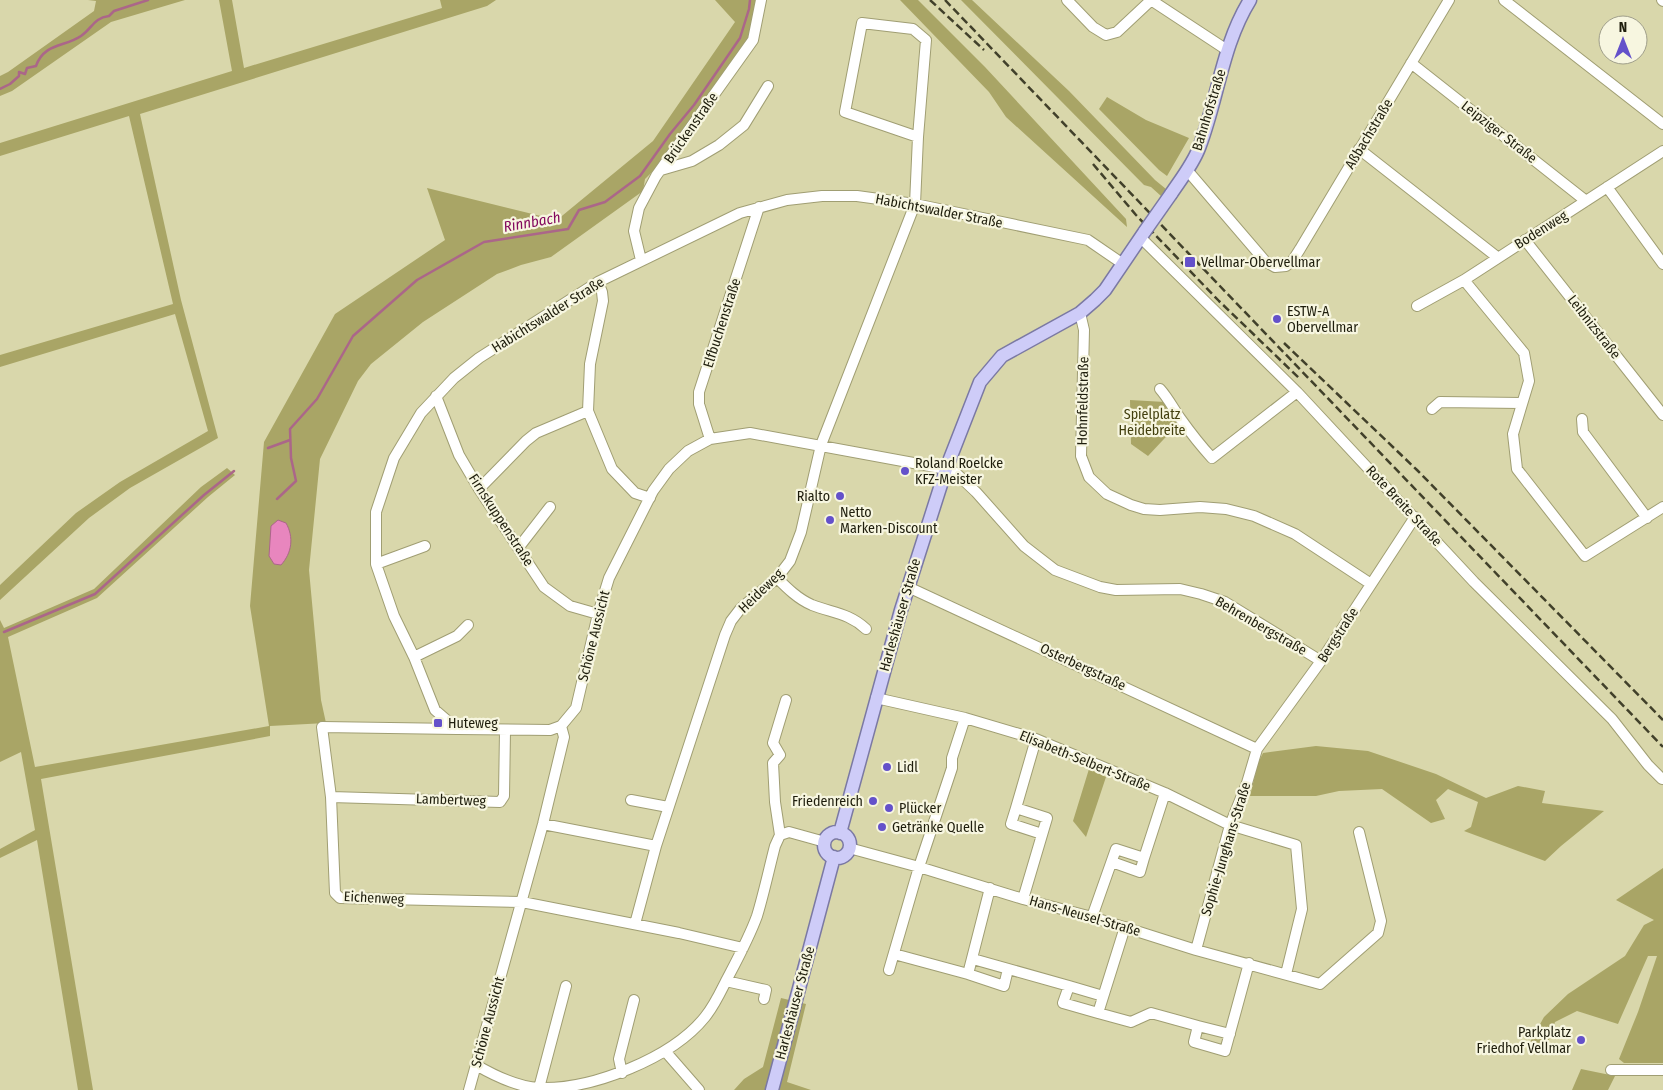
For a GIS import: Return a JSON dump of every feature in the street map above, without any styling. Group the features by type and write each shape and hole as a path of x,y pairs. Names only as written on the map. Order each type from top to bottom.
{"main road":[{"name":"Bahnhofstraße","path":"1124,264 1188,170 1198,150 1208,122 1227,50 1243,11 1250,0"},
{"name":"Harleshäuser Straße","path":"840,833 908,587 946,469 980,382 1002,356 1080,313 1105,290 1124,264"},
{"path":"840,833 848,838 849,848 843,856 832,856 825,848 825,842 830,834 840,833"},
{"name":"Harleshäuser Straße","path":"772,1090 832,856"}],"street":[{"name":"Brückenstraße","path":"641,260 634,231 639,208 661,170 753,40 761,0"},
{"path":"1067,0 1093,27 1106,35 1117,32 1149,2 1154,2 1227,50"},
{"name":"Aßbachstraße","path":"1188,170 1265,262 1275,267 1286,266 1293,260 1300,249 1449,0"},
{"path":"1504,0 1663,124"},
{"name":"Heideweg","path":"635,924 668,807 725,635 731,621 741,608 777,578 790,561 801,532 821,446 916,204 918,136 926,40 913,29 862,23 845,112 918,136"},
{"name":"Leipziger Straße","path":"1411,63 1586,201"},
{"path":"661,170 692,162 744,125 768,86"},
{"path":"1359,149 1497,257"},
{"name":"Bodenweg","path":"1417,306 1464,280 1663,151"},
{"path":"1607,187 1663,264"},
{"name":"Habichtswalder Straße","path":"457,730 435,710 414,657 394,616 376,564 376,512 394,458 421,413 454,378 479,358 598,282 740,213 787,200 822,196 857,196 916,204 1088,240 1124,264"},
{"name":"Elfbuchenstraße","path":"710,438 699,404 699,392 759,207"},
{"name":"Rote Breite Straße","path":"1143,234 1297,392 1474,582 1612,719 1648,765 1662,779"},
{"name":"Leibnizstraße","path":"1525,240 1663,415"},
{"path":"1464,280 1524,353 1529,381 1513,434 1517,469 1585,556 1663,507"},
{"path":"598,282 603,301 590,364 588,411 612,469 635,493 650,498"},
{"name":"Hohnfeldstraße","path":"1080,313 1084,330 1081,456 1089,477 1107,494 1144,509 1160,510 1200,507 1226,509 1254,516 1295,534 1372,584"},
{"path":"1160,389 1169,399 1197,441 1212,458 1297,392"},
{"name":"Firnskuppenstraße","path":"436,396 459,455 479,489 544,587 570,606 598,614"},
{"path":"1432,409 1440,402 1521,403"},
{"path":"479,489 536,433 588,411"},
{"path":"1582,418 1583,432 1647,518"},
{"name":"Schöne Aussicht","path":"469,1090 543,824 564,737 561,726 576,708 598,614 609,578 650,498 669,469 688,451 710,438 750,433 946,469"},
{"name":"Behrenbergstraße","path":"946,469 956,473 976,492 1024,546 1055,570 1100,587 1116,590 1180,589 1225,602 1321,661"},
{"path":"518,547 550,507"},
{"name":"Bergstraße","path":"1257,749 1321,661 1415,517"},
{"path":"376,564 425,546"},
{"path":"777,578 791,592 811,604 844,614 860,623 866,629"},
{"name":"Osterbergstraße","path":"908,587 1257,749"},
{"path":"414,657 457,636 468,625"},
{"name":"Elisabeth-Selbert-Straße","path":"876,698 965,718 1036,739 1165,793 1230,825 1296,845 1302,909 1286,974"},
{"path":"476,1065 514,1087 597,1086 665,1051 694,1029 707,1016 744,948 756,917 775,846 780,835 774,793 773,763 780,754 773,743 786,700"},
{"path":"889,970 952,768 952,758 965,718"},
{"path":"457,730 550,730 561,726"},
{"name":"Eichenweg","path":"457,730 322,727 331,796 335,892 337,896 340,898 522,902 685,934 744,948"},
{"name":"Lambertweg","path":"331,796 500,802 504,796 505,731"},
{"path":"1036,739 1011,824 1042,834"},
{"name":"Sophie-Junghans-Straße","path":"1196,950 1230,825 1257,749"},
{"path":"1112,862 1140,872 1165,793"},
{"path":"631,800 668,807"},
{"path":"1016,808 1047,818 1023,899"},
{"path":"543,824 656,846"},
{"path":"780,835 789,832 825,842"},
{"name":"Hans-Neusel-Straße","path":"849,848 920,867 1023,899 1092,917 1196,950 1320,984 1378,933 1381,920 1359,832"},
{"path":"1092,917 1116,849 1144,858"},
{"path":"968,974 990,888"},
{"path":"1098,1013 1124,928"},
{"path":"894,954 1004,986 1008,969"},
{"path":"973,959 1104,996"},
{"path":"1198,1026 1194,1042 1225,1051 1249,963"},
{"path":"726,981 766,990 764,999"},
{"path":"539,1088 566,986"},
{"path":"1068,986 1063,1003 1131,1022 1151,1013 1230,1034"},
{"path":"622,1073 619,1059 634,1000"},
{"path":"665,1051 699,1090"},
{"path":"1611,1070 1663,1070"}],"green space":[{"path":"88,0 185,0 111,22 12,91 0,96 0,76 94,11 96,1"},
{"path":"219,0 232,0 244,68 442,8 440,0 496,0 487,6 140,114 181,300 218,438 130,488 89,518 0,600 0,585 76,513 120,482 208,431 175,314 0,367 0,355 173,304 129,116 0,156 0,143 232,71"},
{"path":"715,0 756,0 749,38 658,166 645,179 643,191 551,257 497,274 423,322 371,364 358,381 320,459 309,570 321,700 326,723 270,726 270,736 41,779 93,1090 78,1090 37,840 0,858 0,849 35,830 21,752 0,762 0,620 4,628 94,589 201,487 227,468 235,475 208,497 97,598 8,637 35,767 269,726 250,606 264,442 335,314 445,240 427,188 557,220 653,141 735,22"},
{"path":"900,0 918,0 985,67 1126,219 1127,227 1006,117 989,92"},
{"path":"961,0 972,0 1069,91 1166,189 1161,196 1151,187 1144,185"},
{"path":"1107,97 1146,120 1189,138 1167,176 1099,109"},
{"name":"Spielplatz Heidebreite","path":"1130,400 1165,402 1178,424 1148,456 1131,444"},
{"path":"1316,746 1368,751 1436,774 1486,798 1518,786 1545,791 1542,803 1604,811 1545,861 1464,831 1471,827 1478,802 1448,789 1436,800 1445,819 1431,823 1382,789 1339,791 1316,796 1250,796 1258,763 1263,753"},
{"path":"1089,769 1106,777 1086,837 1073,821"},
{"path":"1663,868 1663,1063 1624,1063 1619,1059 1638,1012 1657,956 1648,956 1618,1024 1577,1011 1555,1022 1546,1049 1529,1044 1544,1017 1568,994 1625,956 1644,925 1654,920 1616,900"},
{"path":"781,998 806,1004 787,1082 811,1090 734,1090 744,1079 763,1067"},
{"path":"1581,1069 1615,1076 1608,1090 1572,1090"}],"shaded area":[{"path":"278,520 286,523 291,539 290,550 281,565 274,564 269,556 271,526"}],"waterway":[{"path":"0,89 10,84 19,76 19,72 25,74 27,68 36,66 44,53 56,46 75,40 85,33 96,21 109,16 114,11 148,0"},
{"name":"Rinnbach","path":"277,499 296,481 291,458 290,429 317,399 353,336 417,280 484,242 568,229 579,210 605,202 640,176 670,134 694,105 740,38 750,0"},
{"name":"Rinnbach","path":"268,448 290,440"},
{"path":"4,632 95,594 204,495 234,471"}],"railway":[{"path":"930,0 984,50"},
{"path":"945,0 1663,747"},
{"path":"1093,164 1136,215 1219,301 1299,378"},
{"path":"1284,343 1417,470 1663,720"}],"place":[{"name":"Vellmar-Obervellmar","path":"1190,262"},
{"name":"ESTW-A Obervellmar","path":"1277,319"},
{"name":"Roland Roelcke KFZ-Meister","path":"905,471"},
{"name":"Rialto","path":"840,496"},
{"name":"Netto Marken-Discount","path":"830,520"},
{"name":"Huteweg","path":"438,723"},
{"name":"Lidl","path":"887,767"},
{"name":"Friedenreich","path":"873,801"},
{"name":"Plücker","path":"889,808"},
{"name":"Getränke Quelle","path":"882,827"},
{"name":"Parkplatz Friedhof Vellmar","path":"1581,1040"}]}
